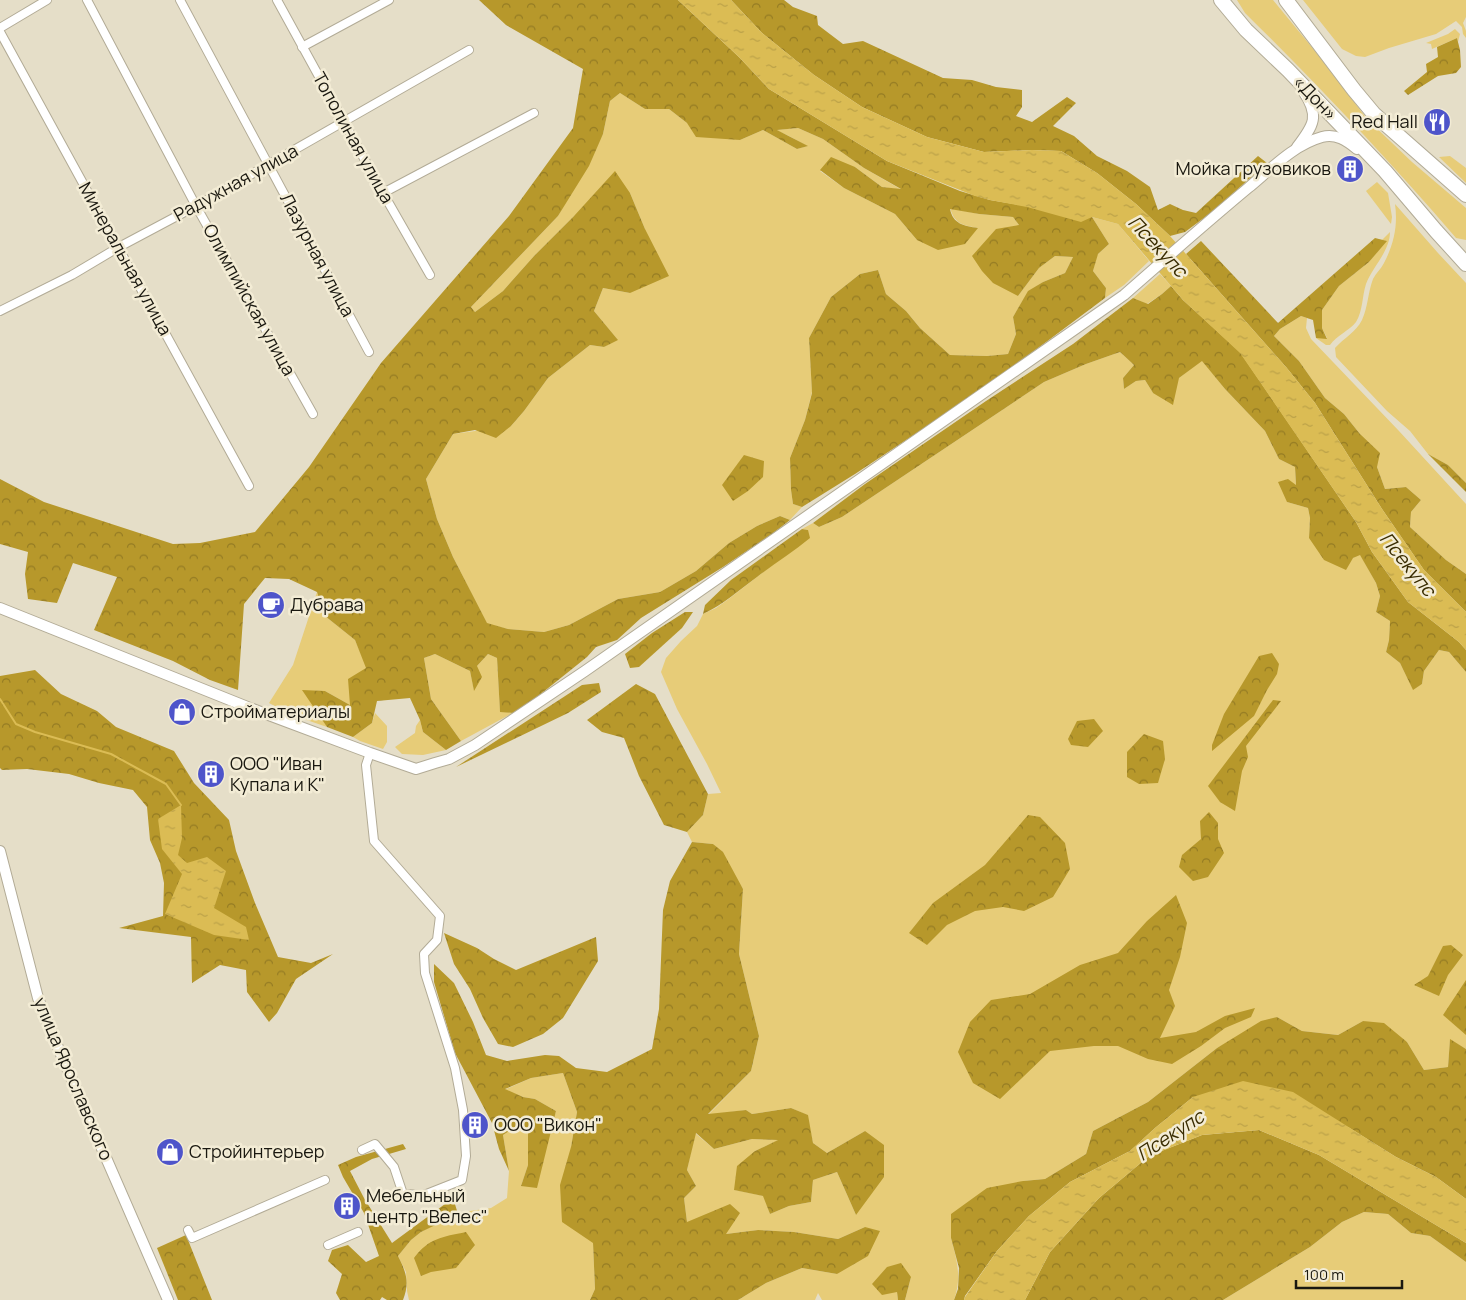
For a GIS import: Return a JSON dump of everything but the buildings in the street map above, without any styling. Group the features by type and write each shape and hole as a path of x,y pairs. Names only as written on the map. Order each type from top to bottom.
{"highway":[{"name":"«Дон»","path":"1221,0 1246,30 1288,70 1385,171 1466,264"},
{"name":"«Дон»","path":"1286,0 1374,114 1466,195"}],"main road":[{"path":"1288,70 1305,94 1314,113 1311,127 1295,150"},
{"path":"0,608 250,708 370,753 416,768 449,759 475,745 585,671 1124,295 1198,230 1306,143 1323,136 1338,137 1347,141 1385,171"},
{"name":"улица Ярославского","path":"0,851 38,998 168,1300"}],"street":[{"name":"Олимпийская улица","path":"87,0 196,206 313,414"},
{"name":"Лазурная улица","path":"180,0 369,352"},
{"name":"Тополиная улица","path":"277,0 430,275"},
{"path":"302,46 389,0"},
{"path":"0,28 43,1"},
{"name":"Минеральная улица","path":"0,32 248,486"},
{"name":"Радужная улица","path":"0,311 72,275 118,247 196,206 469,50"},
{"path":"383,193 534,113"},
{"path":"362,1150 375,1144 394,1167 403,1194 424,1195 462,1180 466,1156 463,1110 455,1068 425,973 424,954 437,940 440,916 374,841 366,765 370,753"},
{"path":"188,1230 192,1238 325,1180"},
{"path":"328,1245 358,1232"}],"shaded area":[{"path":"1237,0 1273,0 1367,119 1412,162 1466,208 1466,240 1456,238 1353,123 1245,13"},
{"path":"1303,0 1466,0 1466,17 1463,23 1466,38 1462,27 1456,21 1436,34 1365,57 1356,56 1342,49"},
{"path":"1455,29 1460,34 1458,42 1457,38 1432,49 1431,44 1426,43 1448,34"},
{"path":"620,93 645,109 669,109 687,123 740,140 763,130 797,149 807,146 776,130 798,128 823,139 864,168 902,190 882,187 855,167 820,171 844,188 895,214 917,240 978,228 964,225 957,221 950,208 979,214 1013,217 1019,225 1018,296 1039,268 1055,256 1073,257 1065,273 1043,282 1028,292 1013,317 1016,334 1008,354 987,356 950,355 886,294 878,270 860,274 831,297 809,338 812,392 805,420 790,458 793,504 802,507 790,520 780,516 757,526 729,543 696,571 660,592 618,599 569,625 544,632 508,629 487,624 453,557 437,519 426,479 453,434 511,426 548,378 590,345 604,347 617,339 594,311 603,288 630,293 645,229 630,193 574,216 534,256 503,291 475,312 471,307 558,216 603,134 610,101"},
{"path":"1450,156 1466,168 1466,183 1439,157"},
{"path":"1377,182 1388,193 1392,217 1391,224 1366,191"},
{"path":"1395,204 1466,283 1466,483 1448,465 1428,454 1410,431 1387,411 1336,357 1335,348 1362,320 1373,279 1383,265 1390,249 1395,227"},
{"path":"1092,217 1118,224 1149,261 1124,285 1105,298 1106,288 1093,271 1097,255 1109,244"},
{"path":"1390,232 1387,246 1366,284 1360,313 1356,322 1330,345 1326,345 1316,338 1327,338 1322,328 1322,310 1339,286 1369,262 1386,241 1382,240"},
{"path":"1160,274 1171,286 1147,304 1133,298"},
{"path":"1301,316 1307,318 1306,328 1311,339 1466,504 1466,574 1446,560 1410,527 1411,512 1421,500 1406,487 1385,489 1377,467 1360,434 1344,414 1325,398 1299,361 1274,336 1280,329"},
{"path":"1120,352 1134,365 1123,378 1124,389 1136,381 1145,380 1153,393 1179,378 1202,360 1225,389 1265,431 1279,459 1295,467 1296,486 1287,502 1308,508 1310,518 1309,538 1353,558 1360,554 1376,583 1380,596 1376,612 1390,621 1386,652 1400,663 1413,689 1422,684 1424,671 1439,650 1449,652 1466,672 1466,1049 1450,1040 1448,1067 1424,1070 1407,1042 1363,1021 1338,1035 1302,1031 1277,1017 1217,1048 1148,1102 1093,1131 1086,1154 1045,1179 1023,1181 951,1238 957,1262 958,1276 954,1300 905,1300 911,1277 897,1292 898,1300 822,1300 818,1293 815,1300 738,1300 766,1283 802,1268 837,1274 865,1227 838,1239 794,1232 758,1230 726,1234 687,1222 684,1198 696,1186 687,1170 695,1133 714,1149 752,1139 779,1140 755,1151 735,1190 764,1196 770,1214 789,1206 811,1202 813,1180 837,1172 856,1215 865,1131 827,1153 813,1143 807,1115 791,1108 752,1114 746,1110 708,1115 751,1071 759,1036 739,954 743,889 713,844 692,842 687,832 703,815 708,794 721,793 677,709 661,672 666,658 697,626 703,614 716,608 776,562 808,530 802,529 813,523 819,527 842,517 1044,382"},
{"path":"317,592 325,616 355,640 367,668 350,705 325,691 319,714 327,727 292,715 269,703 293,665"},
{"path":"435,654 470,671 474,690 477,666 488,654 497,658 500,711 513,713 461,741 431,699 424,658"},
{"path":"375,713 387,726 387,742 383,749 353,737 372,723"},
{"path":"420,720 423,732 446,750 423,755 402,754 395,747 415,733 416,726"},
{"path":"563,1073 577,1112 571,1147 593,1243 595,1289 590,1300 409,1300 406,1272 398,1256 411,1240 441,1221 463,1212 491,1208 507,1198 509,1171 503,1135 517,1126 528,1132 528,1165 521,1186 546,1146 556,1111 535,1099 504,1090 531,1078"},
{"path":"1364,1212 1388,1214 1411,1233 1430,1236 1466,1262 1466,1300 1223,1300 1310,1247 1342,1222"}],"green space":[{"path":"479,0 678,0 740,58 769,89 887,161 960,191 990,200 1092,217 1109,244 1098,254 1093,271 1106,288 1105,298 983,389 802,507 793,504 790,458 805,420 812,393 809,338 831,297 860,274 878,270 886,294 950,355 987,356 1008,354 1016,334 1013,317 1028,291 1043,282 1065,273 1073,257 1055,256 1039,268 1018,296 993,283 972,256 996,229 1019,225 1013,217 950,209 956,221 978,228 965,244 938,250 917,240 895,214 844,188 820,170 831,157 855,167 882,187 901,189 864,168 823,139 798,128 777,130 808,146 797,149 763,130 740,140 696,137 687,123 669,109 645,109 620,93 610,101 603,134 589,166 558,216 471,307 475,312 503,291 615,171 630,193 645,229 669,276 630,293 603,288 594,311 618,340 604,347 590,345 548,378 511,426 496,438 475,430 453,434 426,479 437,519 453,557 487,623 508,629 544,632 569,625 618,599 660,592 696,571 729,543 757,526 780,516 790,520 723,567 641,618 617,640 596,647 587,657 537,697 513,713 500,712 497,658 488,654 477,666 482,677 474,691 470,671 435,654 424,658 431,699 461,741 446,750 423,732 410,698 377,701 372,723 353,737 327,727 302,690 325,691 350,705 348,679 366,668 355,640 325,616 317,592 289,579 265,578 244,604 238,690 210,680 173,661 94,630 117,577 73,563 57,603 28,599 25,574 28,552 0,544 0,479 44,502 173,544 200,543 255,532 309,467 381,363 509,216 573,128 583,69 506,25"},
{"path":"731,0 784,0 793,7 817,16 818,25 843,44 863,41 943,78 972,80 996,87 1022,90 1022,107 1016,116 1032,122 1067,97 1076,103 1053,126 1074,136 1097,156 1127,171 1150,187 1158,210 1170,204 1196,213 1258,156 1267,163 1212,212 1185,232 1170,236 1136,204 1097,173 1061,151 984,152 927,137 862,107 814,75 762,33"},
{"path":"1457,38 1461,67 1456,73 1438,76 1408,95 1404,91 1427,72 1426,64 1438,57 1437,47"},
{"path":"1375,238 1387,241 1369,262 1339,286 1322,310 1322,328 1327,339 1316,338 1313,320 1301,316 1280,329 1274,336 1299,361 1325,398 1344,414 1360,434 1380,453 1377,467 1385,489 1406,487 1421,500 1411,512 1410,527 1446,560 1466,574 1466,612 1424,570 1382,509 1315,403 1286,367 1186,254 1201,241 1278,323"},
{"path":"1171,286 1183,300 1240,352 1356,522 1372,552 1408,602 1459,642 1466,650 1466,672 1449,652 1439,650 1424,671 1422,684 1413,690 1400,663 1386,652 1390,621 1376,612 1380,596 1376,583 1360,555 1353,558 1346,570 1324,560 1309,538 1310,518 1308,508 1287,502 1278,482 1288,479 1296,485 1295,467 1279,459 1265,431 1225,389 1202,361 1179,378 1173,405 1153,393 1145,380 1136,381 1124,389 1123,378 1134,365 1120,352 1086,364 1044,382 842,517 819,527 813,523 865,484 1073,344 1133,298 1148,304"},
{"path":"1428,454 1448,465 1466,483 1466,492"},
{"path":"744,455 764,461 763,477 748,491 733,501 722,485"},
{"path":"802,529 808,530 810,538 724,602 703,614 705,605 731,580"},
{"path":"685,612 693,612 682,628 639,667 630,668 625,654 652,633"},
{"path":"1272,653 1279,664 1277,674 1254,716 1212,751 1212,745 1224,714 1259,656"},
{"path":"35,670 61,694 97,711 116,727 174,751 194,783 229,820 236,851 278,957 311,963 333,954 296,979 277,1013 269,1022 247,992 246,970 220,965 192,983 191,937 119,928 163,916 164,883 160,863 150,840 147,807 133,790 69,774 27,769 2,770 0,768 0,676"},
{"path":"599,683 601,692 568,713 456,767 582,685"},
{"path":"636,684 655,694 708,794 703,815 687,832 664,825 639,776 624,738 602,732 587,720"},
{"path":"1273,700 1281,701 1246,746 1248,757 1242,771 1235,811 1220,802 1208,786"},
{"path":"1094,719 1103,731 1088,747 1071,745 1068,739 1077,721"},
{"path":"1144,734 1163,741 1165,759 1158,783 1139,784 1127,777 1127,752"},
{"path":"1209,812 1218,823 1218,839 1224,853 1208,877 1193,881 1179,867 1182,855 1201,839 1200,821"},
{"path":"1028,815 1040,817 1065,843 1070,869 1053,897 1024,911 1003,907 975,911 947,925 927,945 909,933 933,903 985,865"},
{"path":"692,842 713,844 723,852 743,889 739,954 759,1036 751,1071 708,1114 746,1110 752,1114 791,1108 808,1115 813,1143 827,1153 865,1131 884,1145 884,1177 856,1215 837,1172 813,1180 811,1202 789,1206 770,1214 763,1196 734,1190 737,1166 755,1151 778,1140 752,1139 714,1149 696,1133 687,1170 696,1186 684,1198 687,1222 730,1204 740,1213 726,1234 758,1230 794,1232 838,1239 865,1227 880,1231 868,1256 837,1274 802,1268 766,1283 738,1300 590,1300 595,1289 593,1243 562,1222 560,1185 571,1147 577,1112 563,1073 531,1078 505,1089 523,1097 535,1099 556,1111 537,1188 521,1186 528,1165 528,1132 517,1126 503,1135 509,1171 499,1149 492,1123 455,1053 434,982 434,964 454,983 473,1022 486,1055 507,1061 545,1055 559,1056 576,1068 607,1072 652,1049 659,1009 663,910 670,881"},
{"path":"1176,895 1187,923 1180,957 1169,990 1175,1006 1160,1038 1196,1032 1225,1016 1255,1008 1251,1017 1225,1028 1172,1064 1148,1059 1118,1046 1094,1046 1050,1051 1000,1099 973,1083 958,1052 970,1022 991,1000 1030,994 1080,965 1118,953 1147,921"},
{"path":"444,933 477,948 516,970 596,937 598,961 563,1018 543,1034 513,1047 498,1044 483,1018 470,989 454,964"},
{"path":"1451,945 1463,955 1448,975 1439,996 1414,985 1428,976 1443,946"},
{"path":"1466,980 1466,1035 1443,1015"},
{"path":"1277,1017 1302,1031 1338,1035 1363,1021 1384,1023 1407,1042 1424,1070 1448,1067 1450,1039 1466,1049 1466,1199 1436,1177 1396,1157 1348,1127 1193,1097 1130,1151 1070,1182 1029,1216 997,1251 964,1300 954,1300 958,1289 959,1268 951,1238 951,1214 987,1188 1045,1179 1086,1154 1093,1131 1148,1102 1217,1048 1261,1021"},
{"path":"1259,1130 1319,1155 1466,1243 1466,1262 1430,1236 1411,1233 1388,1214 1364,1212 1342,1222 1310,1247 1223,1300 1025,1300 1050,1252 1099,1198 1149,1156 1202,1135"},
{"path":"403,1144 406,1149 372,1159 350,1171 364,1198 392,1243 445,1204 454,1201 458,1214 421,1232 411,1240 398,1256 407,1282 403,1300 387,1300 382,1297 380,1300 340,1300 336,1293 342,1274 328,1261 332,1250 348,1245 366,1262 379,1256 364,1213 338,1165 356,1157"},
{"path":"466,1232 475,1245 456,1268 431,1272 421,1276 414,1258 425,1246 437,1239"},
{"path":"186,1235 212,1300 178,1300 157,1248"},
{"path":"901,1263 911,1277 905,1300 898,1300 897,1292 882,1295 872,1284 887,1267"}],"water":[{"name":"Псекупс","path":"678,0 731,0 762,33 814,75 862,107 927,137 984,152 1061,151 1097,173 1136,204 1170,236 1286,367 1315,403 1382,509 1424,570 1466,612 1466,650 1459,642 1408,602 1372,552 1356,522 1240,353 1183,300 1118,224 1092,217 1081,222 1027,207 975,196 887,161 769,89 740,58"},
{"path":"181,805 182,838 178,855 187,863 207,857 226,871 214,908 246,927 249,940 214,935 165,914 182,874 162,849 158,819"},
{"name":"Псекупс","path":"1243,1081 1293,1092 1396,1157 1436,1177 1466,1199 1466,1243 1319,1155 1259,1130 1202,1135 1149,1156 1099,1198 1050,1252 1025,1300 964,1300 997,1251 1029,1216 1070,1182 1130,1151 1193,1097"}],"waterway":[{"path":"0,699 16,724 35,732 111,754 166,784 181,805"}],"place":[{"name":"Red Hall","path":"1437,122"},
{"name":"Мойка грузовиков","path":"1350,169"},
{"name":"Дубрава","path":"271,605"},
{"name":"Стройматериалы","path":"182,712"},
{"name":"ООО \"Иван Купала и К\"","path":"211,774"},
{"name":"ООО \"Викон\"","path":"475,1125"},
{"name":"Стройинтерьер","path":"170,1152"},
{"name":"Мебельный центр \"Велес\"","path":"347,1206"}]}
